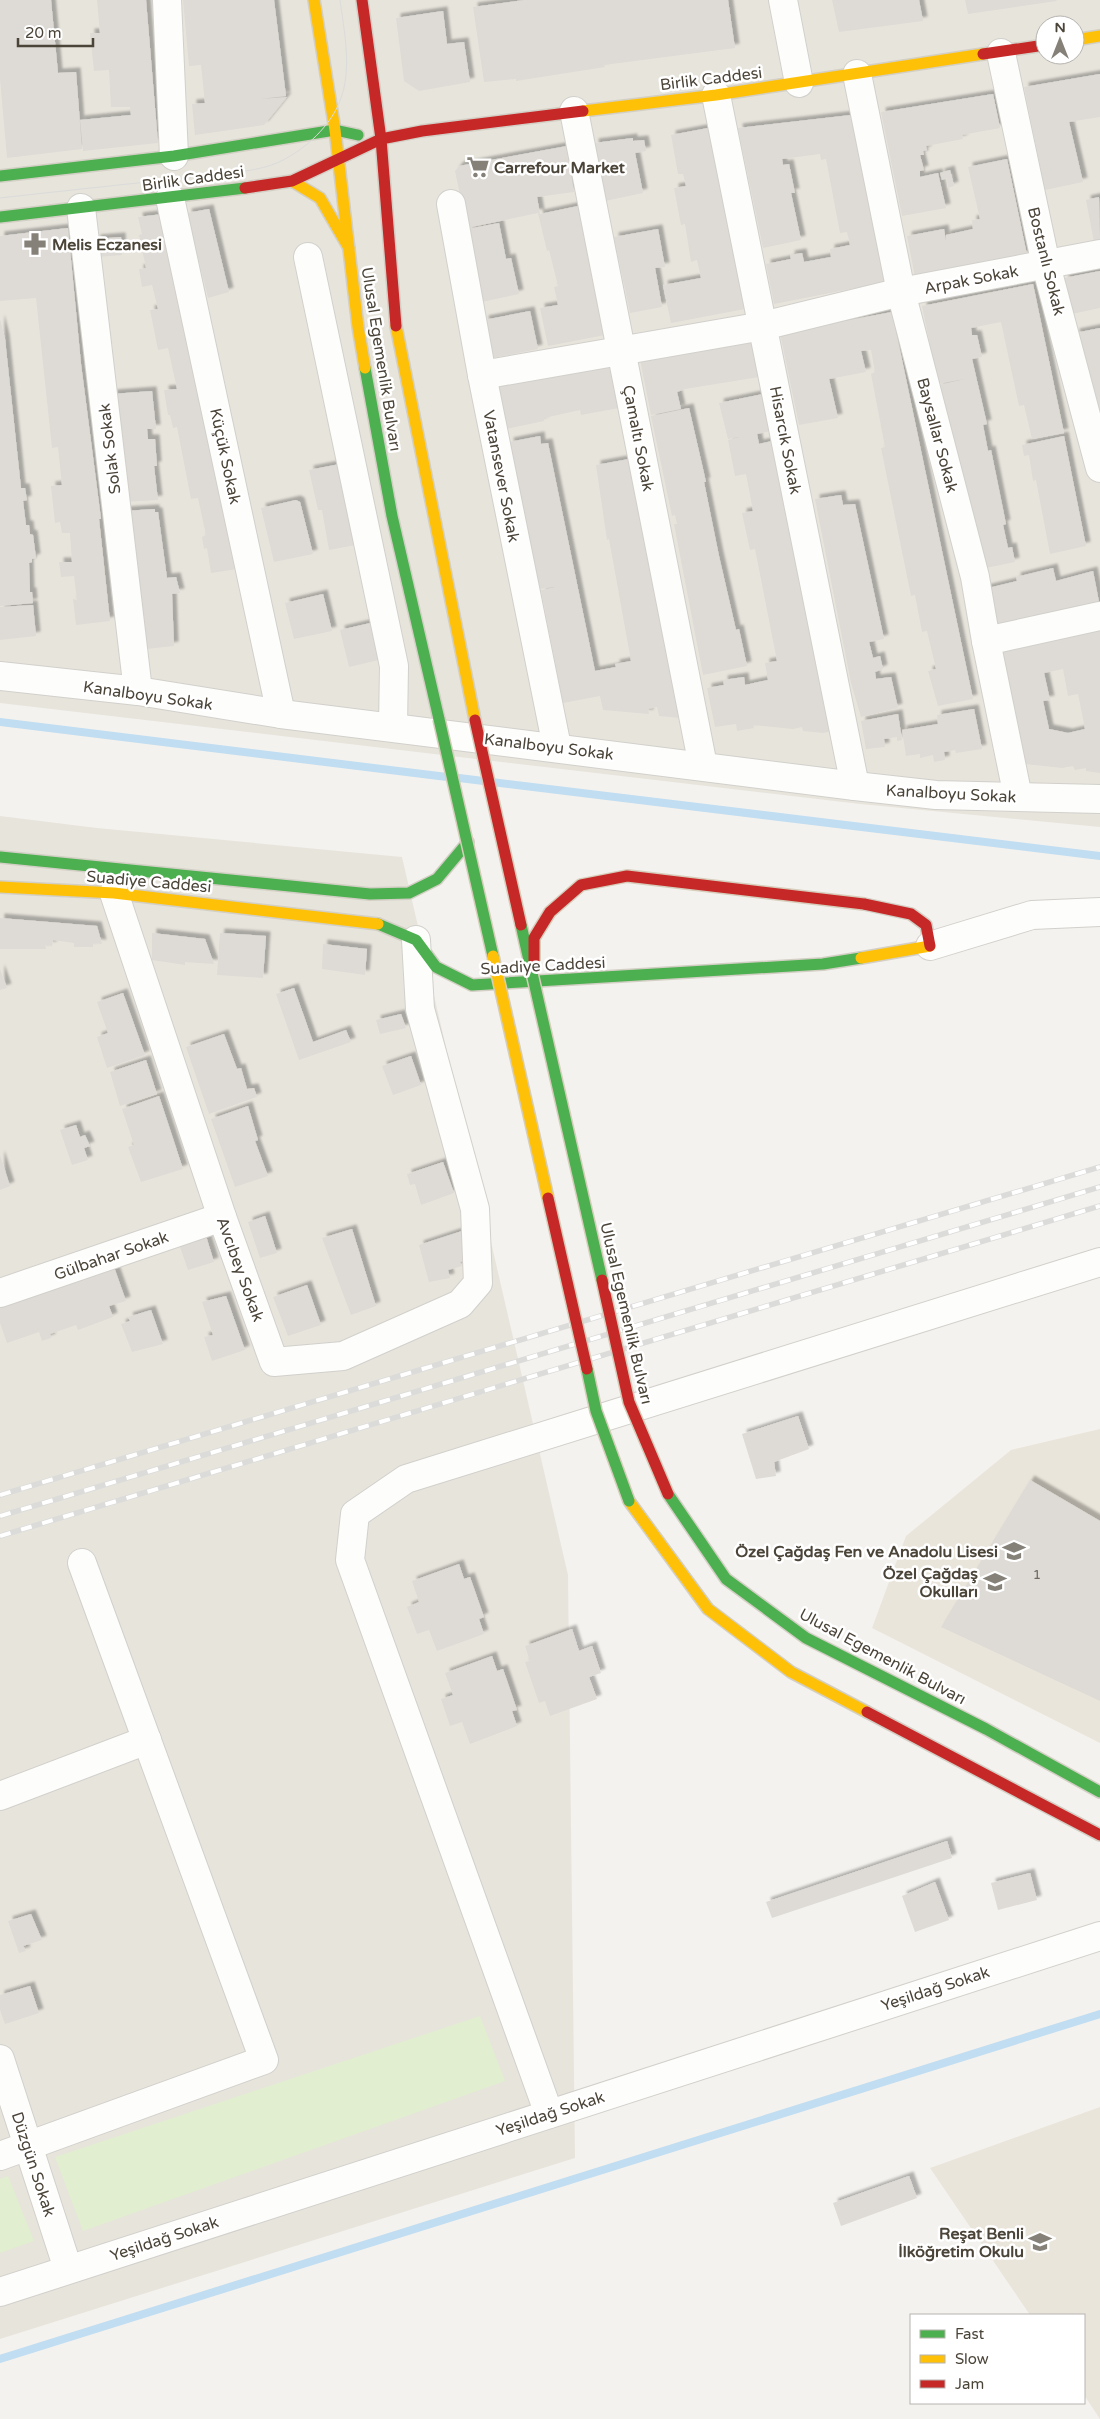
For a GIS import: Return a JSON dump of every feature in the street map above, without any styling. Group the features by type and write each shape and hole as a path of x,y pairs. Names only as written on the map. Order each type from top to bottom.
{"main road":[{"name":"Ulusal Egemenlik Bulvarı","path":"314,0 339,159 358,327 392,516 468,842 596,1411 629,1500 708,1609 791,1672 1100,1835"},
{"name":"Ulusal Egemenlik Bulvarı","path":"362,0 381,139 395,320 475,720 565,1111 629,1402 668,1494 726,1579 806,1638 986,1729 1100,1792"},
{"path":"1085,38 1100,36"},
{"name":"Birlik Caddesi","path":"0,217 170,198 292,181 381,139 422,131 716,95 1035,47"},
{"name":"Birlik Caddesi","path":"0,176 174,156 335,130 381,139"},
{"path":"292,181 320,198 349,249"},
{"path":"0,857 370,894 409,893 437,880 468,842"},
{"path":"536,987 534,938 550,912 581,885 627,876 864,904 911,914 926,925 930,946"},
{"name":"Suadiye Caddesi","path":"0,887 114,893 374,922 416,940 436,967 472,985 823,964 930,946"}],"street":[{"path":"167,0 174,156"},
{"path":"783,0 799,83"},
{"name":"Bostanlı Sokak","path":"1000,53 1046,265 1100,468"},
{"name":"Baysallar Sokak","path":"857,74 901,292 975,577 1018,797"},
{"name":"Hisarcık Sokak","path":"716,95 855,786"},
{"name":"Çamaltı Sokak","path":"574,111 703,766"},
{"name":"Küçük Sokak","path":"170,198 281,714"},
{"name":"Vatansever Sokak","path":"451,204 482,375 557,747"},
{"name":"Solak Sokak","path":"81,208 138,691"},
{"name":"Arpak Sokak","path":"482,375 762,326 901,292 1100,254"},
{"path":"308,257 394,666 393,727"},
{"path":"986,641 1100,616"},
{"name":"Kanalboyu Sokak","path":"0,676 138,691 281,714 557,747 855,786 936,795 1100,799"},
{"name":"Avcıbey Sokak","path":"114,893 222,1217 274,1362 343,1356 460,1304 478,1283 475,1209 420,1009 416,940"},
{"path":"930,946 1032,916 1100,912"},
{"name":"Gülbahar Sokak","path":"0,1293 222,1217"},
{"path":"549,2114 350,1560 355,1514 406,1479 1100,1262"},
{"path":"0,2156 264,2060 82,1562"},
{"path":"0,1796 148,1740"},
{"name":"Yeşildağ Sokak","path":"0,2292 1100,1936"},
{"name":"Düzgün Sokak","path":"0,2059 68,2269"}],"shaded area":[{"path":"0,0 1100,0 1100,827 860,804 0,703"},
{"path":"0,816 97,828 402,857 568,1575 575,2158 0,2339"},
{"name":"Özel Çağdaş Okulları","path":"1100,1429 1100,1743 872,1628 906,1536 1011,1450"},
{"name":"Reşat Benli İlköğretim Okulu","path":"1100,2107 1100,2419 1085,2396 1085,2314 1029,2314 930,2168"}],"green space":[{"path":"480,2016 505,2081 83,2231 55,2157"},
{"path":"8,2176 34,2241 0,2253 0,2179"}],"building":[{"path":"0,0 51,0 58,73 76,72 82,149 7,158 0,79"},
{"path":"97,0 146,0 158,143 83,151 80,120 131,115 130,107 111,107 109,70 94,71 90,33 100,33"},
{"path":"183,0 274,0 286,96 260,99 287,97 264,125 195,135 192,104 205,103 201,65 189,66"},
{"path":"524,0 728,0 735,48 604,65 605,67 516,81 516,79 484,82 473,7"},
{"path":"832,0 919,0 923,21 839,32"},
{"path":"965,0 1056,0 1057,1 968,14"},
{"path":"443,11 447,44 464,42 470,82 419,91 404,81 396,18"},
{"path":"1100,74 1100,117 1069,122 1083,182 1045,190 1024,87"},
{"path":"993,94 1000,128 962,135 963,139 926,146 927,150 923,151 924,155 920,155 924,170 920,171 920,177 938,173 946,208 902,216 881,112"},
{"path":"851,115 886,282 774,304 766,264 791,259 790,255 802,253 804,262 831,257 830,249 850,245 847,232 840,233 826,159 821,160 820,154 782,159 783,165 789,164 795,193 791,193 801,240 763,248 738,128"},
{"path":"708,128 745,309 671,323 663,285 701,278 697,260 691,262 685,224 681,225 674,188 686,186 683,174 678,174 671,135"},
{"path":"633,138 633,141 644,140 646,151 635,153 643,193 605,201 594,143"},
{"path":"567,146 574,192 537,197 540,214 578,206 605,335 548,346 540,308 558,305 554,287 558,286 538,213 467,228 455,171 459,166"},
{"path":"1007,159 1027,255 915,277 907,236 944,229 946,241 946,235 973,229 972,220 980,219 968,167"},
{"path":"950,170 954,186 948,188 947,178 942,180 940,173"},
{"path":"1099,197 1100,240 1094,242 1086,200"},
{"path":"209,209 229,292 208,298 187,213"},
{"path":"163,214 244,568 211,573 207,548 204,549 202,537 206,535 198,498 191,499 177,427 173,428 170,415 168,415 164,390 177,389 168,348 158,350 150,310 158,309 152,285 142,287 139,269 146,268 139,235 142,234 138,217"},
{"path":"499,223 506,259 511,258 519,294 482,302 467,229"},
{"path":"68,228 81,364 101,519 99,519 110,621 76,625 73,599 77,600 74,576 61,577 59,562 72,562 70,533 62,533 60,522 55,523 51,486 62,485 58,447 52,448 36,298 0,301 0,236"},
{"path":"658,229 665,267 655,268 662,307 630,313 614,237"},
{"path":"121,237 122,255 97,257 96,239"},
{"path":"1100,271 1100,308 1072,314 1064,278"},
{"path":"1033,284 1064,433 1032,439 1024,405 1019,406 1001,322 971,328 972,335 977,335 982,357 972,359 987,424 983,425 988,451 991,450 1006,524 1003,525 1008,548 1012,547 1015,562 976,570 938,385 965,379 938,384 922,306"},
{"path":"530,311 538,349 492,358 484,320"},
{"path":"892,312 973,699 938,706 928,671 936,669 927,631 922,632 915,595 911,596 881,448 885,447 871,374 875,372 871,350 861,351 866,372 829,379 838,418 799,425 780,333"},
{"path":"0,319 5,339 21,488 25,488 27,500 23,501 26,525 29,525 30,534 33,535 36,558 32,559 32,562 29,563 30,592 32,592 33,603 0,606"},
{"path":"1100,328 1100,454 1075,333"},
{"path":"752,339 759,377 685,389 677,392 681,409 651,415 640,360"},
{"path":"611,366 619,408 581,415 580,410 544,418 544,421 506,429 498,387"},
{"path":"152,391 156,429 147,429 148,439 155,439 157,466 154,466 158,500 123,502 112,394"},
{"path":"763,394 771,431 757,434 759,444 772,441 832,731 823,733 803,731 802,727 793,729 753,725 754,728 737,731 736,724 715,727 707,688 724,685 723,680 744,677 745,685 768,680 765,663 777,661 755,549 750,550 742,513 753,511 746,474 735,476 728,440 739,437 728,439 719,403"},
{"path":"689,408 706,482 704,482 719,556 736,630 739,629 747,666 703,675 674,524 677,524 675,515 672,516 651,416"},
{"path":"540,436 541,444 548,443 595,671 616,667 615,664 631,661 609,539 607,540 596,465 629,459 681,718 659,716 657,707 648,709 649,714 603,710 600,696 563,703 541,590 555,587 540,589 509,442"},
{"path":"1064,436 1086,546 1050,554 1036,480 1033,481 1029,455 1024,456 1022,445"},
{"path":"345,463 361,544 329,550 322,510 318,510 309,470"},
{"path":"841,495 843,505 855,504 884,639 869,642 873,658 880,656 883,669 875,672 876,679 891,677 898,708 861,717 851,683 815,499"},
{"path":"296,500 300,502 313,554 274,562 261,508"},
{"path":"155,509 155,512 158,512 167,578 176,577 180,593 172,594 174,646 137,650 124,511"},
{"path":"1053,568 1056,581 1093,571 1100,607 989,631 980,590 1017,581 1016,577"},
{"path":"323,594 332,631 294,639 285,603"},
{"path":"33,605 36,636 0,640 0,607"},
{"path":"379,621 387,658 349,667 340,630"},
{"path":"1100,630 1100,773 1086,771 1086,768 1075,770 1073,766 1062,768 1016,763 994,653","holes":["1063,669 1068,696 1078,694 1085,729 1068,733 1049,729 1043,701 1050,700 1044,673"]},
{"path":"974,709 982,749 956,753 955,750 944,752 945,760 934,762 933,755 920,758 920,754 906,756 902,730 938,724 937,715"},
{"path":"898,714 902,740 897,741 897,737 884,739 885,747 866,749 861,721"},
{"path":"0,918 97,926 102,944 93,943 93,947 74,947 74,943 53,940 52,946 45,945 46,949 0,949"},
{"path":"152,933 205,939 214,964 185,962 185,965 152,960"},
{"path":"220,933 266,936 263,978 217,975"},
{"path":"323,944 367,949 365,975 322,969"},
{"path":"0,969 7,988 0,990"},
{"path":"294,988 313,1042 346,1030 351,1042 299,1060 276,994"},
{"path":"123,993 145,1055 107,1068 97,1037 108,1033 97,1002"},
{"path":"401,1014 406,1028 380,1034 376,1020"},
{"path":"224,1034 237,1069 241,1068 247,1089 254,1088 257,1097 209,1114 186,1047"},
{"path":"411,1056 421,1085 393,1095 382,1066"},
{"path":"146,1060 157,1094 120,1106 110,1072"},
{"path":"159,1096 183,1169 141,1182 128,1147 134,1145 122,1109"},
{"path":"248,1106 258,1140 255,1141 268,1176 235,1187 211,1119"},
{"path":"76,1125 80,1137 85,1135 90,1146 84,1148 88,1160 72,1165 60,1130"},
{"path":"0,1155 10,1186 0,1190"},
{"path":"443,1162 454,1193 421,1205 415,1184 410,1185 407,1174"},
{"path":"265,1216 277,1253 260,1258 248,1222"},
{"path":"352,1229 376,1306 351,1315 322,1238"},
{"path":"465,1230 474,1257 460,1262 462,1266 448,1270 450,1278 429,1282 419,1245"},
{"path":"206,1236 214,1262 188,1270 179,1244"},
{"path":"114,1267 126,1301 109,1306 113,1317 78,1330 76,1325 50,1334 51,1338 42,1341 39,1332 7,1343 0,1323 0,1307"},
{"path":"307,1285 321,1325 288,1336 273,1297"},
{"path":"226,1296 245,1350 212,1361 204,1337 213,1335 202,1302"},
{"path":"151,1310 163,1344 132,1352 121,1324 130,1321 128,1317"},
{"path":"798,1416 809,1449 774,1462 776,1476 756,1479 742,1434"},
{"name":"Özel Çağdaş Okulları","path":"1030,1480 1100,1521 1100,1701 941,1627"},
{"path":"459,1564 464,1579 470,1577 484,1617 479,1619 484,1634 437,1651 429,1630 417,1634 407,1607 419,1602 412,1581"},
{"path":"572,1629 579,1651 592,1646 601,1673 589,1677 597,1699 550,1716 545,1701 539,1703 525,1662 530,1661 525,1646"},
{"path":"492,1656 497,1671 503,1669 517,1710 512,1711 517,1726 470,1744 462,1722 450,1726 441,1699 453,1695 445,1673"},
{"path":"947,1841 952,1858 772,1918 766,1902"},
{"path":"1030,1873 1037,1900 998,1910 991,1883"},
{"path":"935,1882 949,1920 915,1932 902,1896"},
{"path":"31,1914 42,1940 23,1946 26,1951 19,1953 8,1921"},
{"path":"30,1986 39,2013 5,2024 0,2010 0,1995"},
{"path":"909,2176 917,2198 841,2226 833,2203"}],"waterway":[{"path":"0,722 447,777"},
{"path":"459,778 1100,856"},
{"path":"0,2359 1100,2014"}],"tram line":[{"path":"0,198 218,175 258,169 289,157 308,144 324,127 337,108 341,98 347,62 340,0"}],"railway":[{"path":"0,1495 1100,1167"},
{"path":"0,1516 1100,1187"},
{"path":"0,1536 1100,1206"}],"traffic: fast":[{"path":"0,176 174,156 335,130 358,135"},
{"path":"0,217 245,188"},
{"path":"365,368 392,516 439,719"},
{"path":"439,719 493,956"},
{"path":"0,857 370,894 409,893 437,879 468,842"},
{"path":"378,924 416,940 436,967 472,985 823,964 861,958"},
{"path":"521,925 602,1280"},
{"path":"587,1369 596,1411 629,1501"},
{"path":"668,1494 726,1579 806,1638 986,1729 1100,1792"}],"traffic: slow":[{"path":"314,0 335,130 358,327 365,368"},
{"path":"1085,38 1100,36"},
{"path":"583,111 716,95 983,54"},
{"path":"292,181 320,198 349,248"},
{"path":"396,326 475,720"},
{"path":"0,887 114,893 378,924"},
{"path":"861,958 930,946"},
{"path":"493,956 548,1198"},
{"path":"629,1501 708,1609 791,1672 867,1712"}],"traffic: jam":[{"path":"362,0 381,139 396,326"},
{"path":"983,54 1035,46"},
{"path":"245,188 292,181 381,139 422,131 583,111"},
{"path":"475,720 521,925"},
{"path":"534,961 534,938 550,912 581,885 627,876 864,904"},
{"path":"864,904 911,914 926,925 930,946"},
{"path":"548,1198 587,1369"},
{"path":"602,1280 629,1402 668,1494"},
{"path":"867,1712 1100,1835"}],"place":[{"name":"Carrefour Market","path":"478,167"},
{"name":"Melis Eczanesi","path":"35,244"},
{"name":"Özel Çağdaş Fen ve Anadolu Lisesi","path":"1014,1551"},
{"name":"Özel Çağdaş Okulları","path":"995,1582"},
{"name":"Reşat Benli İlköğretim Okulu","path":"1040,2242"}]}
